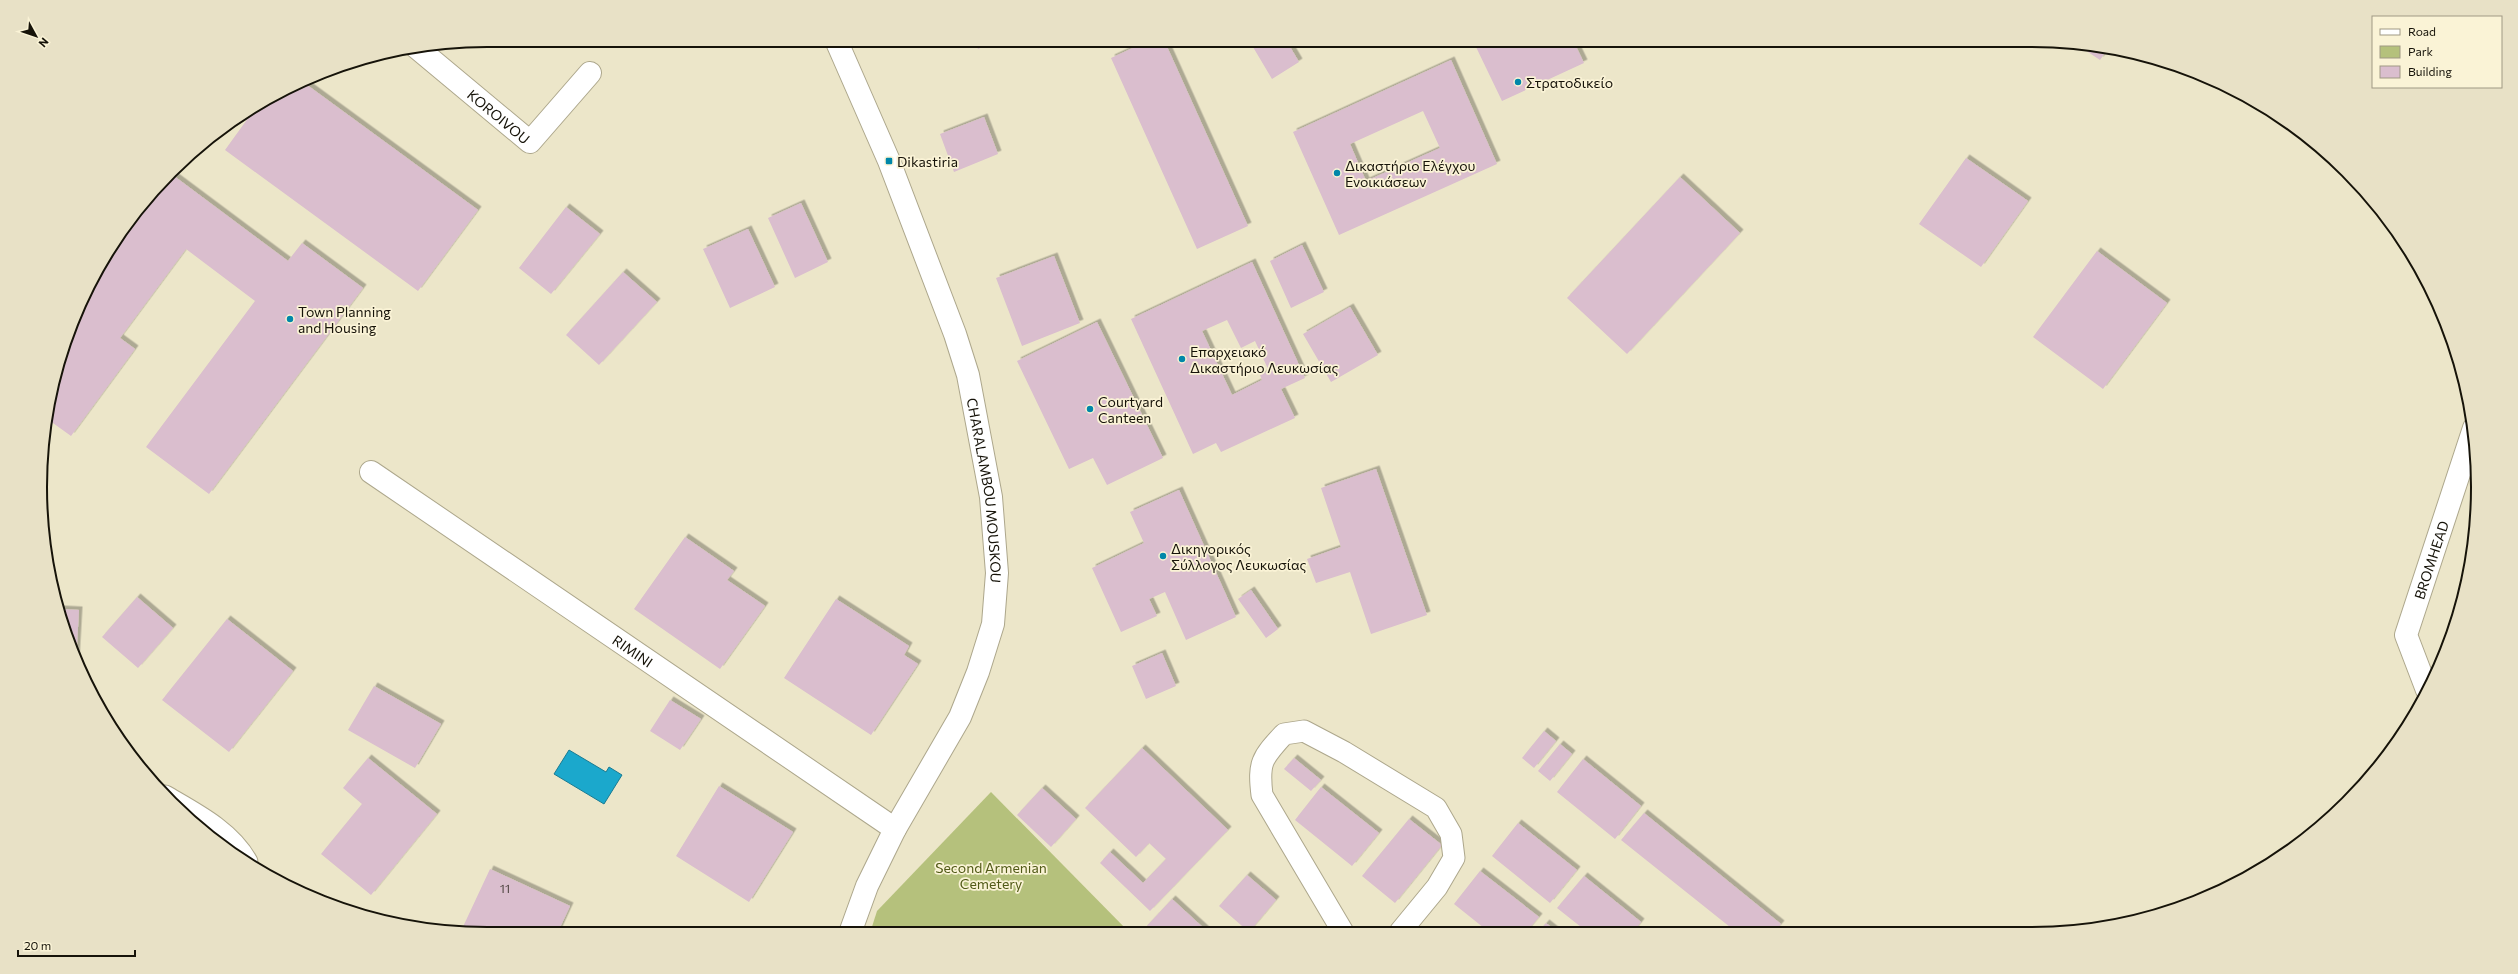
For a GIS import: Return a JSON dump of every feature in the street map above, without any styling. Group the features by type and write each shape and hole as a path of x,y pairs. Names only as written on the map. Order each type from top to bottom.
{"street":[{"name":"CHARALAMBOU MOUSKOU","path":"839,47 889,161 955,334 968,375 991,497 997,573 993,624 978,672 960,717 895,829 867,886 852,927"},
{"name":"KOROIVOU","path":"422,52 530,142 590,73"},
{"name":"BROMHEAD","path":"2425,684 2406,635 2469,445"},
{"name":"RIMINI","path":"371,472 895,829"}],"lane":[{"path":"1340,927 1262,795 1259,771 1268,750 1284,734 1304,731 1338,748 1436,808 1451,834 1454,858 1437,886 1404,927"},
{"path":"188,809 203,818 239,850"}],"green space":[{"name":"Second Armenian Cemetery","path":"991,792 1124,927 872,927 877,911"}],"water":[{"path":"569,750 606,772 609,767 622,775 604,804 554,774"}],"building":[{"path":"1135,47 1167,47 1248,226 1197,249 1111,58"},
{"path":"1253,47 1290,47 1299,62 1272,79"},
{"name":"Στρατοδικείο","path":"1476,47 1576,47 1584,63 1502,101"},
{"path":"2086,51 2105,53 2100,60"},
{"path":"1451,60 1497,164 1339,235 1293,132","holes":["1423,111 1440,148 1366,181 1350,144"]},
{"name":"Town Planning and Housing","path":"307,85 478,210 418,291 225,150 248,118 292,92"},
{"path":"984,117 998,154 954,172 940,134"},
{"path":"1966,158 2028,201 1981,267 1919,224"},
{"name":"Town Planning and Housing","path":"175,177 288,261 302,243 363,288 209,494 146,447 255,301 186,249 120,338 135,349 71,436 52,422 55,401 62,373 80,319 92,292 121,243 156,197"},
{"path":"1680,177 1740,233 1627,354 1567,298"},
{"path":"801,203 828,262 795,278 768,218"},
{"path":"566,207 600,234 551,294 519,268"},
{"path":"748,229 775,287 730,308 703,249"},
{"path":"1302,245 1324,292 1291,308 1270,261"},
{"path":"2097,251 2167,303 2103,389 2033,337"},
{"path":"1054,256 1080,323 1022,346 996,278"},
{"name":"Επαρχειακό Δικαστήριο Λευκωσίας","path":"1252,262 1305,378 1281,389 1295,418 1221,452 1216,443 1193,454 1131,319","holes":["1227,320 1241,348 1255,341 1269,371 1260,375 1262,380 1232,395 1202,331"]},
{"path":"623,272 657,302 599,365 566,335"},
{"path":"1350,307 1378,355 1331,382 1303,334"},
{"name":"Courtyard Canteen","path":"1097,322 1163,458 1107,485 1093,458 1069,469 1017,361"},
{"path":"1376,469 1427,615 1371,634 1350,572 1316,583 1307,559 1341,547 1321,488"},
{"name":"Δικηγορικός Σύλλογος Λευκωσίας","path":"1179,490 1236,617 1186,640 1165,592 1149,599 1157,616 1121,632 1092,568 1144,543 1130,512"},
{"path":"685,537 734,571 727,580 765,606 720,669 634,609"},
{"path":"1251,590 1278,629 1266,638 1238,599"},
{"path":"137,597 173,628 138,668 102,637"},
{"path":"836,599 909,646 904,655 918,664 871,735 784,678"},
{"path":"64,609 79,610 77,647"},
{"path":"227,619 293,671 229,752 162,700"},
{"path":"1162,653 1176,686 1146,699 1132,666"},
{"path":"374,686 441,724 415,768 348,730"},
{"path":"670,700 701,719 680,750 650,731"},
{"path":"1544,731 1556,741 1534,768 1522,758"},
{"path":"1560,744 1572,754 1550,781 1538,771"},
{"path":"1142,748 1228,830 1150,911 1100,863 1110,852 1143,883 1166,859 1149,843 1136,857 1085,808"},
{"path":"368,758 437,814 371,895 321,854 362,804 343,788"},
{"path":"1294,758 1321,780 1311,791 1284,769"},
{"path":"1583,759 1641,806 1615,839 1557,792"},
{"path":"719,786 793,832 749,902 676,856"},
{"path":"1321,787 1379,833 1352,866 1295,820"},
{"path":"1042,788 1076,819 1051,847 1017,815"},
{"path":"1644,813 1781,924 1778,927 1730,927 1621,840"},
{"path":"1409,819 1442,845 1395,903 1362,876"},
{"path":"1518,823 1577,870 1550,903 1492,856"},
{"path":"490,869 570,906 560,927 463,926"},
{"path":"1480,871 1539,917 1530,927 1483,927 1454,904"},
{"path":"1247,875 1276,900 1253,927 1243,927 1219,906"},
{"path":"1584,876 1641,922 1637,927 1581,927 1557,908"},
{"path":"1172,899 1203,927 1146,927"},
{"path":"1546,923 1551,927 1542,927"}],"place":[{"name":"Στρατοδικείο","path":"1518,82"},
{"name":"Dikastiria","path":"889,161"},
{"name":"Δικαστήριο Ελέγχου Ενοικιάσεων","path":"1337,173"},
{"name":"Town Planning and Housing","path":"290,319"},
{"name":"Επαρχειακό Δικαστήριο Λευκωσίας","path":"1182,359"},
{"name":"Courtyard Canteen","path":"1090,409"},
{"name":"Δικηγορικός Σύλλογος Λευκωσίας","path":"1163,556"}]}
